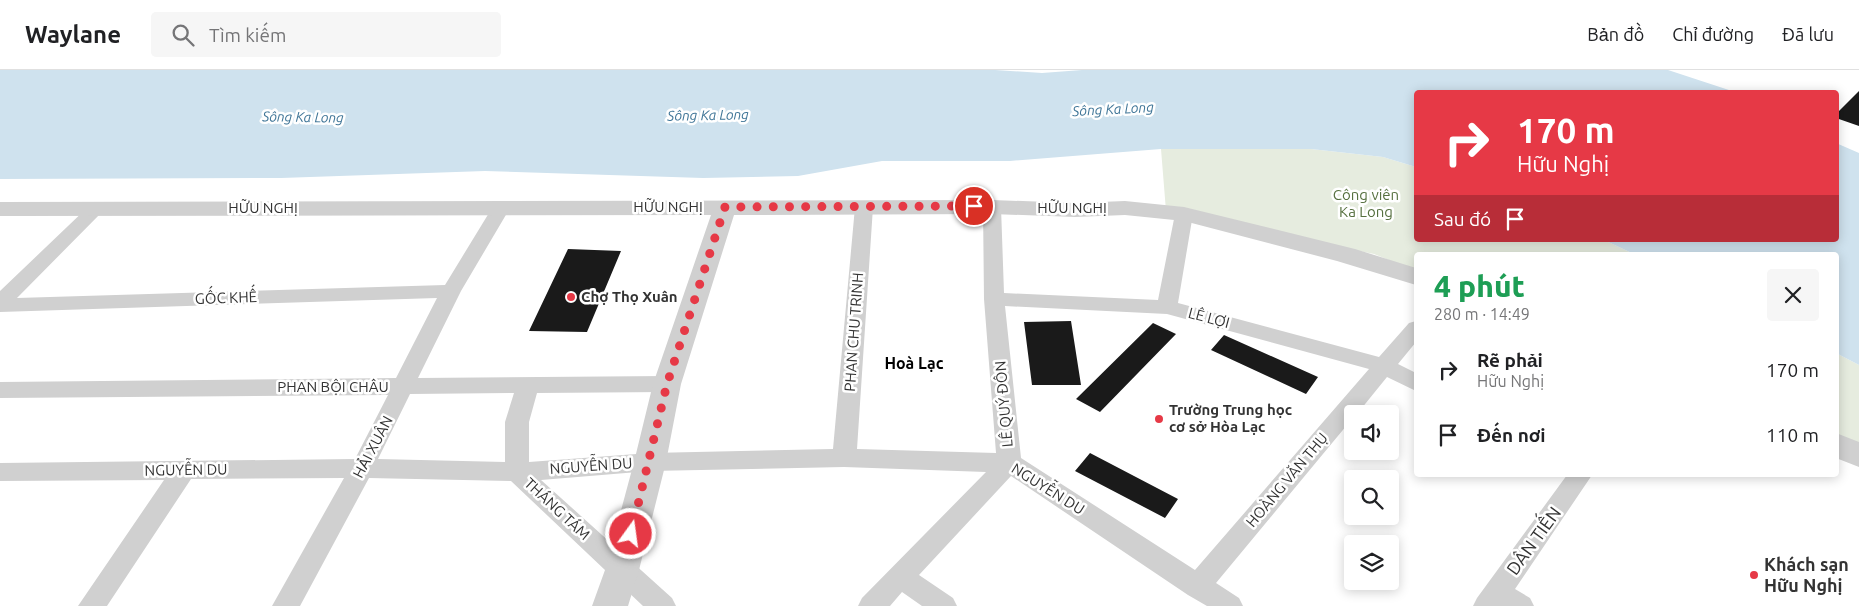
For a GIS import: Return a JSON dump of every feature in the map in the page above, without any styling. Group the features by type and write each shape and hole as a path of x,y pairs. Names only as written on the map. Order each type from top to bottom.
{"street":[{"name":"HỮU NGHỊ","path":"0,209 992,206 1076,210 1125,208 1184,214 1346,255 1414,276"},
{"name":"LÊ QUÝ ĐÔN","path":"872,606 1010,463 994,300 992,206"},
{"path":"610,606 622,570 650,462 667,384 725,207"},
{"name":"PHAN CHU TRINH","path":"844,458 864,207"},
{"name":"HẢI XUÂN","path":"286,606 362,468 451,291 501,208"},
{"path":"0,304 96,209"},
{"path":"1167,307 1184,214"},
{"name":"GỐC KHẾ","path":"0,304 451,291"},
{"name":"LÊ LỢI","path":"994,300 1167,307 1385,366 1414,381"},
{"name":"HOÀNG VĂN THỤ","path":"1197,586 1414,330"},
{"name":"PHAN BỘI CHÂU","path":"0,390 667,384"},
{"name":"THÁNG TÁM","path":"528,385 517,422 518,472 662,606"},
{"path":"1839,446 1859,455"},
{"name":"NGUYỄN DU","path":"0,472 362,468 518,472 650,462 844,458 1010,463 1229,606"},
{"path":"92,606 184,470"},
{"name":"DÂN TIẾN","path":"1492,599 1579,477"},
{"path":"900,576 943,606"},
{"path":"1492,599 1520,606"}],"green space":[{"name":"Công viên Ka Long","path":"1161,149 1311,149 1383,157 1414,166 1414,242 1608,242 1630,252 1414,252 1414,270 1374,254 1166,211"},
{"path":"1839,355 1859,365 1859,463 1839,454"}],"water":[{"name":"Sông Ka Long","path":"0,70 995,70 1042,73 1082,70 1668,70 1729,90 1414,90 1414,166 1383,157 1311,149 1161,149 1010,161 882,161 798,176 703,178 485,171 281,178 0,179"},
{"path":"1839,144 1859,153 1859,365 1839,355 1839,252 1630,252 1608,242 1839,242"}],"building":[{"path":"1859,91 1859,126 1839,119 1839,111"},
{"path":"568,249 621,251 587,332 529,331"},
{"path":"1071,321 1081,385 1032,385 1024,322"},
{"path":"1153,323 1176,334 1100,412 1076,399"},
{"path":"1224,335 1318,377 1306,394 1211,350"},
{"path":"1090,453 1178,499 1165,518 1075,471"}],"place":[{"name":"Chợ Thọ Xuân","path":"571,297"},
{"name":"Trường Trung học cơ sở Hòa Lạc","path":"1159,419"},
{"name":"Khách sạn Hữu Nghị","path":"1754,575"}],"district":[{"name":"Hoà Lạc","path":"914,363"}],"route":[{"path":"631,534 650,462 667,384 725,207 974,206"}]}
